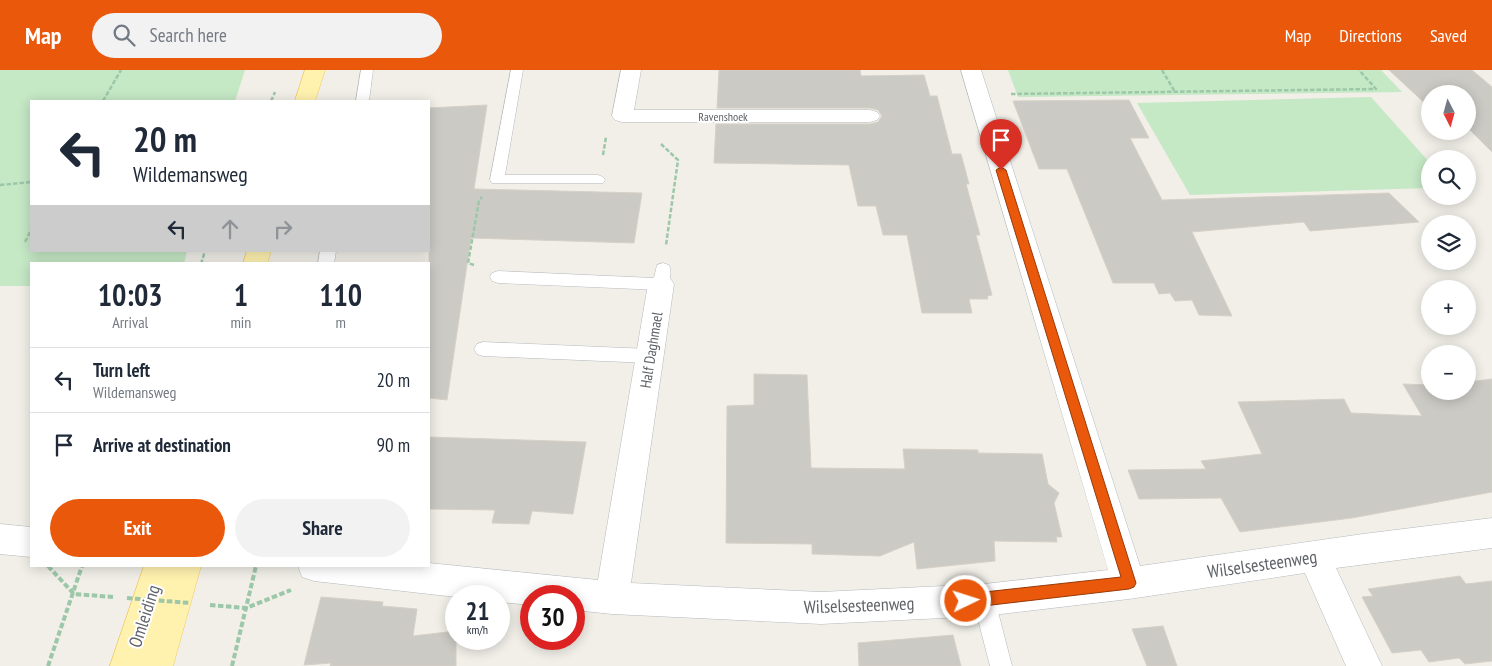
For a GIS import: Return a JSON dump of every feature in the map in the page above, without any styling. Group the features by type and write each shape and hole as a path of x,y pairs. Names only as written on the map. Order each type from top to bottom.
{"main road":[{"path":"305,100 315,70"},
{"path":"322,100 332,70"},
{"name":"Omleiding","path":"128,666 160,567"},
{"name":"Omleiding","path":"155,666 184,567"}],"street":[{"path":"622,116 631,70"},
{"path":"974,82 1129,583"},
{"name":"Ravenshoek","path":"622,116 870,116"},
{"name":"Half Daghmael","path":"612,598 662,277"},
{"name":"Wilselsesteenweg","path":"323,567 612,598 821,608 984,600 1129,583 1492,534"},
{"path":"0,539 30,542"},
{"path":"1314,557 1364,666"}],"lane":[{"path":"362,100 367,70"},
{"path":"517,70 497,180 598,180"},
{"path":"498,277 662,277"},
{"path":"483,349 650,356"},
{"path":"984,600 1001,666"}],"path":[{"path":"105,100 121,70"},
{"path":"1162,70 1175,92"},
{"path":"974,82 1175,92 1376,89 1359,70"},
{"path":"598,180 609,125 622,116"},
{"path":"643,116 642,124 678,160 662,277"},
{"path":"497,180 479,201 468,262 498,277"},
{"path":"0,185 30,182"},
{"path":"25,242 30,232"},
{"path":"49,567 74,594 199,604"},
{"path":"48,666 82,567"},
{"path":"232,666 256,567"},
{"path":"209,604 246,608"}],"green space":[{"path":"0,70 245,70 235,100 30,100 30,252 187,252 184,262 30,262 30,286 0,286"},
{"path":"1008,70 1381,70 1402,92 1018,97"},
{"path":"1371,97 1421,153 1421,188 1190,195 1137,103"}],"building":[{"path":"719,70 860,70 861,76 924,75 930,96 937,96 952,154 961,154 969,184 966,184 980,235 976,235 992,295 987,296 988,299 969,299 972,313 922,313 907,235 883,235 876,206 858,206 849,165 714,163 716,124 870,124 878,122 882,116 878,110 870,108 717,108"},
{"path":"1389,70 1472,70 1492,87 1492,152 1476,136 1476,85 1421,85 1421,100"},
{"path":"1129,100 1149,138 1130,138 1162,200 1389,193 1419,222 1310,231 1304,222 1192,232 1232,316 1199,315 1192,300 1175,301 1170,293 1159,294 1154,283 1113,283 1067,169 1039,169 1013,101"},
{"path":"487,105 474,189 642,193 634,243 471,238 447,400 430,398 430,108"},
{"path":"754,374 807,375 811,468 905,469 903,449 978,450 978,453 1042,454 1048,484 1059,493 1054,503 1062,537 1056,537 1057,542 994,541 995,561 917,569 914,542 880,556 812,554 812,544 726,543 727,406 754,405"},
{"path":"1492,379 1492,492 1352,518 1240,532 1221,498 1139,499 1128,470 1206,469 1201,461 1262,454 1238,402 1344,399 1351,413 1422,416 1403,384 1421,385 1421,400 1476,400 1476,381"},
{"path":"430,437 586,442 573,514 532,511 529,524 492,523 495,510 430,509"},
{"path":"1460,576 1466,584 1492,581 1492,661 1465,664 1459,658 1429,662 1421,650 1392,653 1362,597 1373,596 1368,589"},
{"path":"321,597 383,602 382,606 417,609 413,636 445,632 445,650 456,650 456,666 330,666 331,663 304,665"},
{"path":"1163,626 1177,666 1147,666 1132,629"},
{"path":"953,635 961,666 859,666 858,643"}],"route":[{"path":"966,601 1129,583 1001,170"}]}
